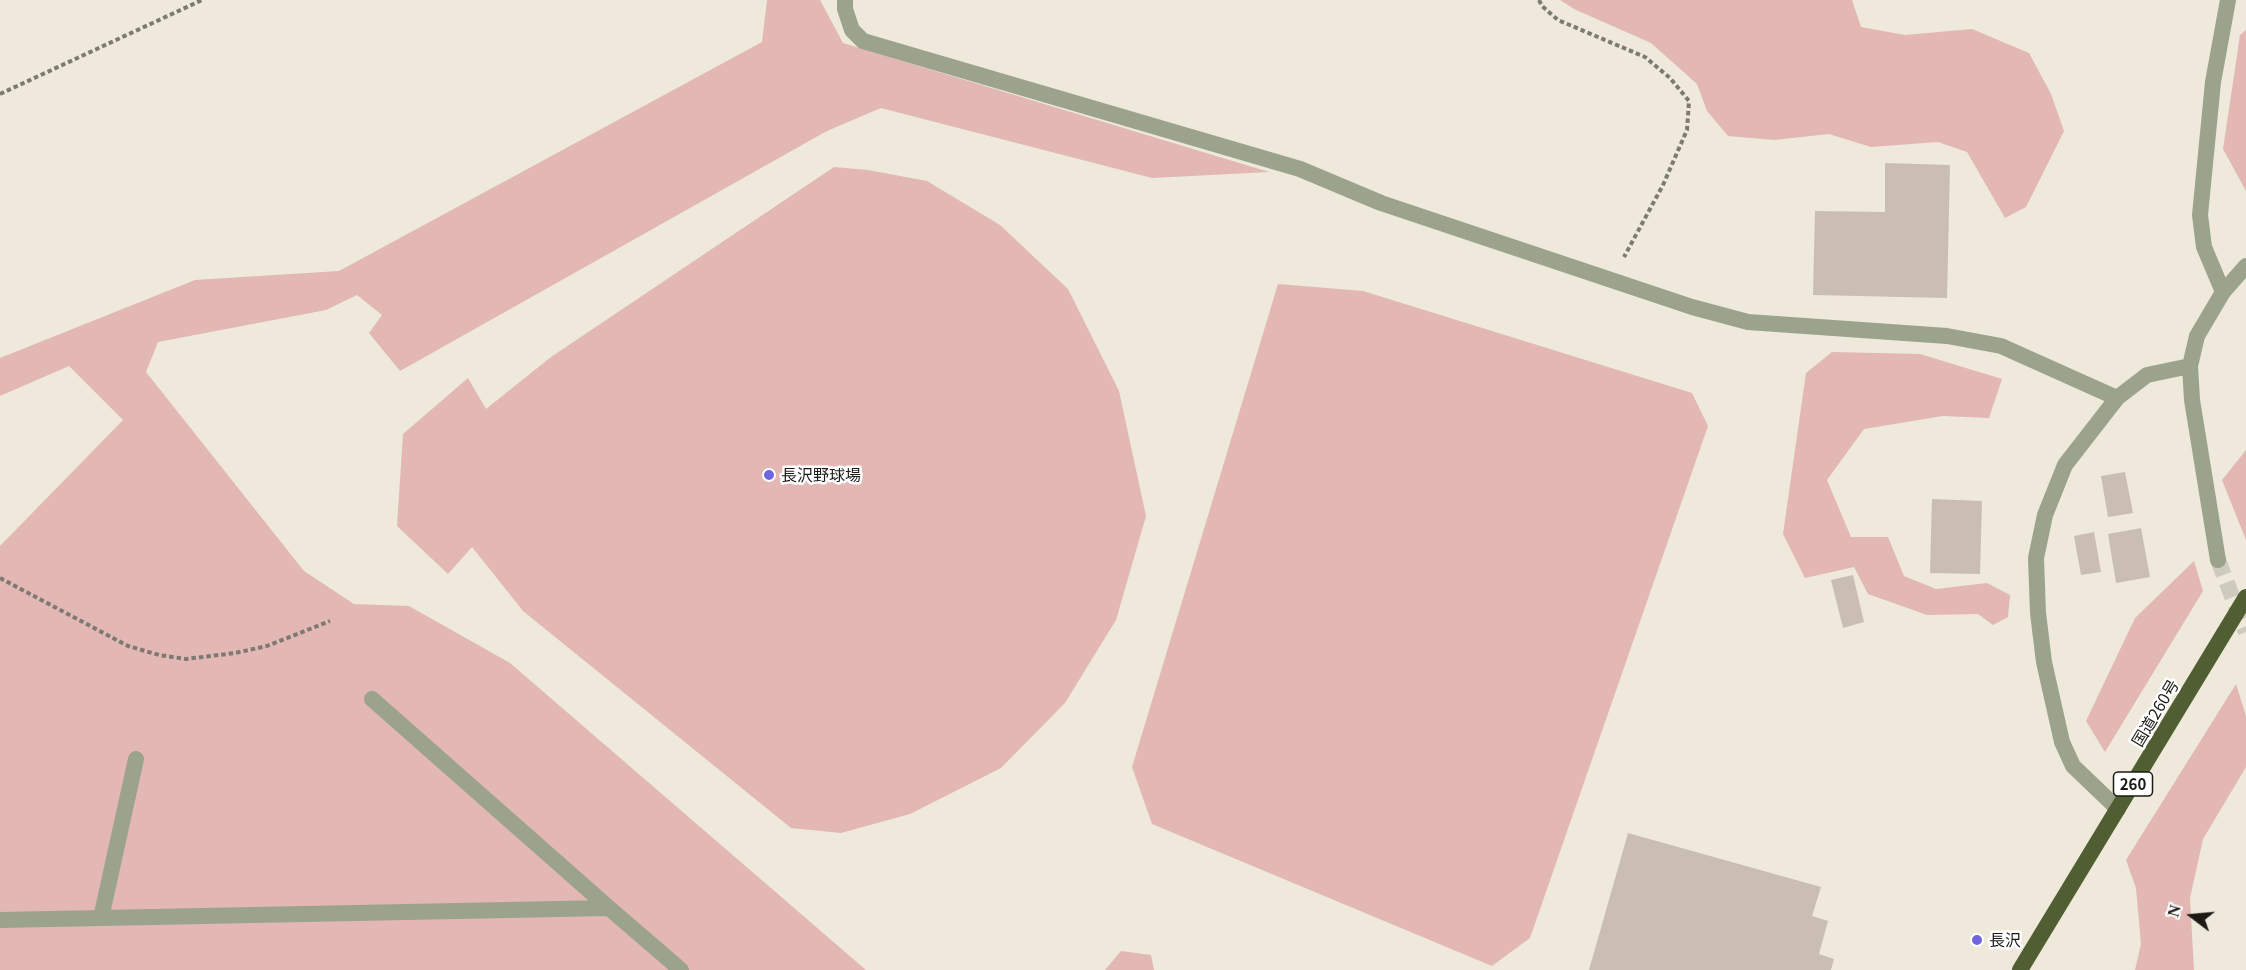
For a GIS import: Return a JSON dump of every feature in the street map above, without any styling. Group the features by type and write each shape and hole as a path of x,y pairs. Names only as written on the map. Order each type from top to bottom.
{"highway":[{"name":"国道260号","path":"2020,970 2246,597"}],"street":[{"path":"844,0 852,30 863,41 1300,169 1382,203 1612,280 1748,322 1947,336 2001,346 2116,398"},
{"path":"2223,292 2204,247 2200,215 2213,82 2228,0"},
{"path":"2218,560 2192,400 2190,366 2197,336 2223,292 2246,266"},
{"path":"2118,809 2073,766 2062,742 2044,662 2038,614 2036,558 2045,515 2064,465 2116,398 2148,375 2190,366"},
{"path":"372,699 681,970"},
{"path":"101,918 136,759"},
{"path":"0,920 609,908"}],"path":[{"path":"0,94 202,0"},
{"path":"1539,0 1542,6 1558,20 1645,57 1670,78 1689,101 1687,130 1663,185 1612,280"},
{"path":"0,578 128,646 177,658 235,653 267,646 330,621"}],"shaded area":[{"path":"767,0 820,0 843,43 1269,172 1152,178 881,108 827,131 400,371 369,333 382,315 357,295 326,310 158,342 146,372 304,571 354,604 409,606 510,663 866,970 0,970 0,546 123,420 69,366 0,396 0,358 195,280 339,271 762,42"},
{"path":"1560,0 1852,0 1861,27 1905,35 1972,29 2029,53 2051,94 2064,131 2026,207 2005,218 1967,152 1938,142 1871,147 1829,134 1774,140 1728,136 1707,111 1697,84 1651,43 1574,9"},
{"path":"2246,30 2246,191 2223,149 2240,35"},
{"name":"長沢野球場","path":"834,167 868,170 927,181 1000,225 1068,289 1119,391 1146,516 1116,620 1065,703 1001,768 910,814 841,833 791,828 523,611 472,547 448,574 397,526 403,434 468,378 486,409 551,357"},
{"path":"1278,284 1363,291 1692,393 1708,426 1530,938 1492,966 1152,824 1132,767"},
{"path":"1832,352 1920,354 2002,379 1989,418 1943,416 1864,429 1827,480 1851,537 1888,537 1904,576 1936,589 1987,583 2010,595 2008,617 1993,625 1978,614 1927,615 1868,594 1854,567 1805,578 1783,534 1806,373"},
{"path":"2246,450 2246,540 2222,480"},
{"path":"2194,561 2203,591 2105,752 2086,721 2135,618"},
{"path":"2236,684 2246,716 2246,767 2203,839 2190,898 2194,970 2135,970 2141,944 2136,888 2126,860"},
{"path":"1121,951 1151,955 1154,970 1105,970"}],"building":[{"path":"1885,163 1950,165 1947,298 1813,295 1815,211 1885,212"},
{"path":"2125,472 2133,513 2108,517 2101,476"},
{"path":"1932,499 1982,501 1980,574 1930,573"},
{"path":"2141,528 2150,577 2116,583 2108,534"},
{"path":"2094,532 2101,572 2081,575 2074,536"},
{"path":"1853,575 1864,622 1843,628 1831,580"},
{"path":"1628,833 1821,887 1812,916 1828,921 1819,954 1834,959 1831,970 1589,970"}],"tunnel":[{"path":"2218,560 2246,632"}],"place":[{"name":"長沢野球場","path":"769,475"},
{"name":"長沢","path":"1977,940"}]}
